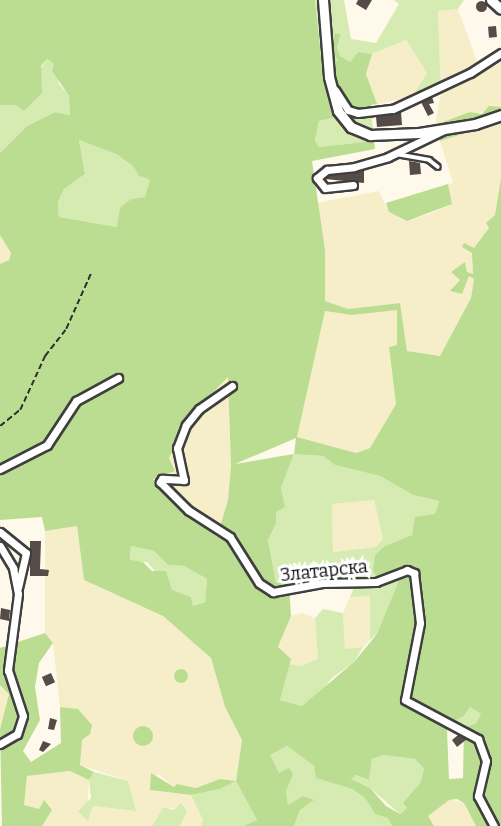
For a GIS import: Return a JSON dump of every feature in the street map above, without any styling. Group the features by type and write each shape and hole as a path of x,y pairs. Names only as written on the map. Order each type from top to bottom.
{"street":[{"path":"323,0 329,77 338,111 358,131 379,135 444,130 501,115"},
{"path":"491,0 501,9"},
{"path":"329,77 348,110 358,113 393,109 470,73 501,53"},
{"path":"353,185 325,188 317,178 327,170 354,167 396,154 444,130"},
{"path":"0,469 47,445 76,400 118,378"},
{"name":"Златарска","path":"232,386 199,409 186,425 177,448 184,480 162,478 160,482 188,510 230,537 259,584 273,591 322,583 376,582 407,570 414,573 420,624 405,700 478,739 486,761 477,796 494,826"},
{"path":"0,532 26,553 17,589 8,670 23,716 17,734 0,744"},
{"path":"0,546 13,568 17,589"}],"lane":[{"path":"396,154 429,160 438,167"}],"path":[{"path":"0,426 20,411 45,356 66,329 91,273"}],"shaded area":[{"path":"458,9 478,64 501,57 501,107 435,125 441,93 438,11"},
{"path":"406,40 427,73 412,97 377,104 366,74 372,54"},
{"path":"501,122 501,178 495,215 486,223 489,228 474,249 462,247 472,253 473,274 467,272 465,263 451,272 460,280 451,291 462,294 469,276 474,279 471,298 440,356 407,351 400,303 348,309 325,301 325,250 316,203 379,191 389,212 407,221 434,212 452,204 448,184 453,183 440,141"},
{"path":"0,235 11,252 9,260 0,264"},
{"path":"397,309 397,345 389,347 396,404 370,448 356,453 297,437 325,311 352,315"},
{"path":"229,376 231,465 228,500 217,538 152,478 175,471 169,458 191,415"},
{"path":"374,500 383,539 376,547 333,552 332,504"},
{"path":"77,526 84,580 163,616 211,658 225,707 242,740 236,781 220,779 196,788 177,784 174,787 158,774 150,790 191,795 203,820 201,826 180,826 187,811 163,807 152,826 42,826 43,801 39,809 24,805 27,776 70,771 89,780 87,821 93,806 136,811 128,781 80,765 78,709 60,707 53,643 45,633 45,531"},
{"path":"370,595 370,640 363,647 345,649 343,613 350,597"},
{"path":"302,613 315,618 318,659 301,666 289,664 291,659 278,648 291,616"},
{"path":"0,685 9,693 0,729"},
{"path":"449,799 464,803 476,826 434,826 427,816"}],"green space":[{"path":"0,0 315,0 321,57 338,61 332,48 335,33 341,34 337,47 340,56 350,62 358,52 372,54 366,74 377,104 371,105 371,109 319,121 315,140 319,147 374,141 375,149 312,161 325,250 325,301 348,309 400,303 407,351 440,356 471,298 474,279 469,276 462,294 450,291 460,280 451,272 465,262 467,272 473,274 472,253 462,247 464,243 474,248 489,228 486,223 495,215 501,178 501,826 476,826 464,803 457,799 449,800 428,816 434,826 392,826 388,818 375,814 365,798 352,789 316,778 314,766 287,746 270,755 279,773 289,768 293,774 286,791 288,805 303,796 314,800 300,810 294,826 243,826 257,820 236,781 242,740 225,707 211,658 163,616 84,580 77,526 45,531 42,517 0,520 0,264 9,260 11,253 0,235 0,153 27,126 55,112 70,115 69,96 52,71 54,64 47,59 41,66 42,93 24,111 16,105 0,105","holes":["79,140 116,154 133,166 139,176 150,180 145,197 131,199 120,208 117,227 59,217 58,202 64,189 85,174","397,310 397,345 389,347 396,404 370,448 356,453 297,437 325,311 352,315","228,377 231,465 228,500 217,537 153,479 175,471 169,458 191,415","296,438 294,454 235,464","294,454 323,456 335,465 380,476 413,495 439,501 435,514 415,517 412,535 385,546 375,555 373,571 383,584 399,580 377,634 354,662 302,706 280,700 291,659 278,647 291,616 289,585 355,586 358,578 305,578 276,583 268,540 276,524 276,512 285,507 281,488","131,546 154,551 168,565 184,566 207,579 205,602 193,606 191,597 172,590 166,571 152,571 143,562 130,560","470,707 481,714 476,723 464,728 463,778 449,779 447,730 456,728 450,723 464,716","383,755 415,759 424,769 420,783 403,803 407,808 400,814 386,806 370,788 351,779 356,775 369,780 372,759"]},
{"path":"315,0 344,0 351,39 376,43 399,4 394,0 464,0 458,9 438,11 441,93 412,97 427,73 406,40 372,54 358,52 350,62 340,56 337,47 341,34 335,33 338,61 321,57"},
{"path":"47,59 54,64 59,84 69,96 70,115 55,112 27,126 0,153 0,105 16,105"},
{"path":"489,106 501,107 501,122 440,141 435,125 470,112 482,114"},
{"path":"371,109 374,141 319,147 315,140 319,121"},
{"path":"79,140 116,154 133,166 139,176 150,180 146,197 131,199 117,227 59,217 58,202 64,189 85,174"},
{"path":"448,184 452,204 407,221 389,212 386,203"},
{"path":"294,454 323,456 335,465 380,476 413,495 439,501 435,515 416,527 412,535 385,546 399,580 377,634 370,640 370,596 350,597 358,578 305,578 276,583 268,540 276,524 276,512 284,507 281,488","holes":["374,500 383,539 376,547 333,552 332,504"]},
{"path":"131,546 154,551 168,565 184,566 207,579 205,602 193,606 191,597 172,590 147,562 130,561"},
{"path":"323,609 343,613 345,649 363,647 354,662 332,678 311,703 302,706 280,700 289,664 301,666 318,659 315,618"},
{"path":"45,633 53,643 39,663 35,687 40,720 23,751 31,762 61,743 60,707 78,709 92,725 90,734 82,740 80,765 94,772 89,780 70,771 27,776 24,805 39,809 44,800 52,810 42,826 2,826 0,729 9,694 0,685 0,648"},
{"path":"178,669 184,669 188,676 184,683 178,683 174,679 174,673"},
{"path":"470,707 481,714 476,723 464,728 449,723 464,716"},
{"path":"143,726 150,729 153,736 150,743 143,746 136,743 133,736 136,729"},
{"path":"287,746 314,766 317,778 352,789 365,798 375,814 389,818 392,826 294,826 300,810 313,800 288,806 286,791 269,755"},
{"path":"383,755 415,759 424,769 420,783 404,803 407,808 400,814 370,788 351,779 355,775 369,780 372,759"},
{"path":"94,772 128,781 136,811 93,806 88,821 78,811 91,798 89,780"},
{"path":"151,773 174,787 177,784 196,788 220,779 236,781 220,789 191,795 150,790"},
{"path":"236,781 257,820 243,826 201,826 203,820 191,795 220,789"},
{"path":"181,803 187,811 180,826 152,826 163,807 174,810"}],"building":[{"path":"358,0 372,0 366,10 356,4"},
{"path":"481,0 487,6 481,12 475,6"},
{"path":"496,26 497,37 489,38 488,27"},
{"path":"432,97 434,103 429,104 434,113 428,116 421,102"},
{"path":"401,112 402,125 377,127 376,117"},
{"path":"409,161 420,163 421,174 410,175"},
{"path":"364,170 364,183 325,179 329,175"},
{"path":"30,541 41,541 40,569 49,570 48,576 30,576"},
{"path":"1,608 10,610 9,621 0,619"},
{"path":"51,673 55,682 46,686 42,677"},
{"path":"50,718 57,720 54,730 48,729"},
{"path":"458,735 467,739 457,747 452,740"},
{"path":"43,741 51,744 43,752 39,750"}]}
